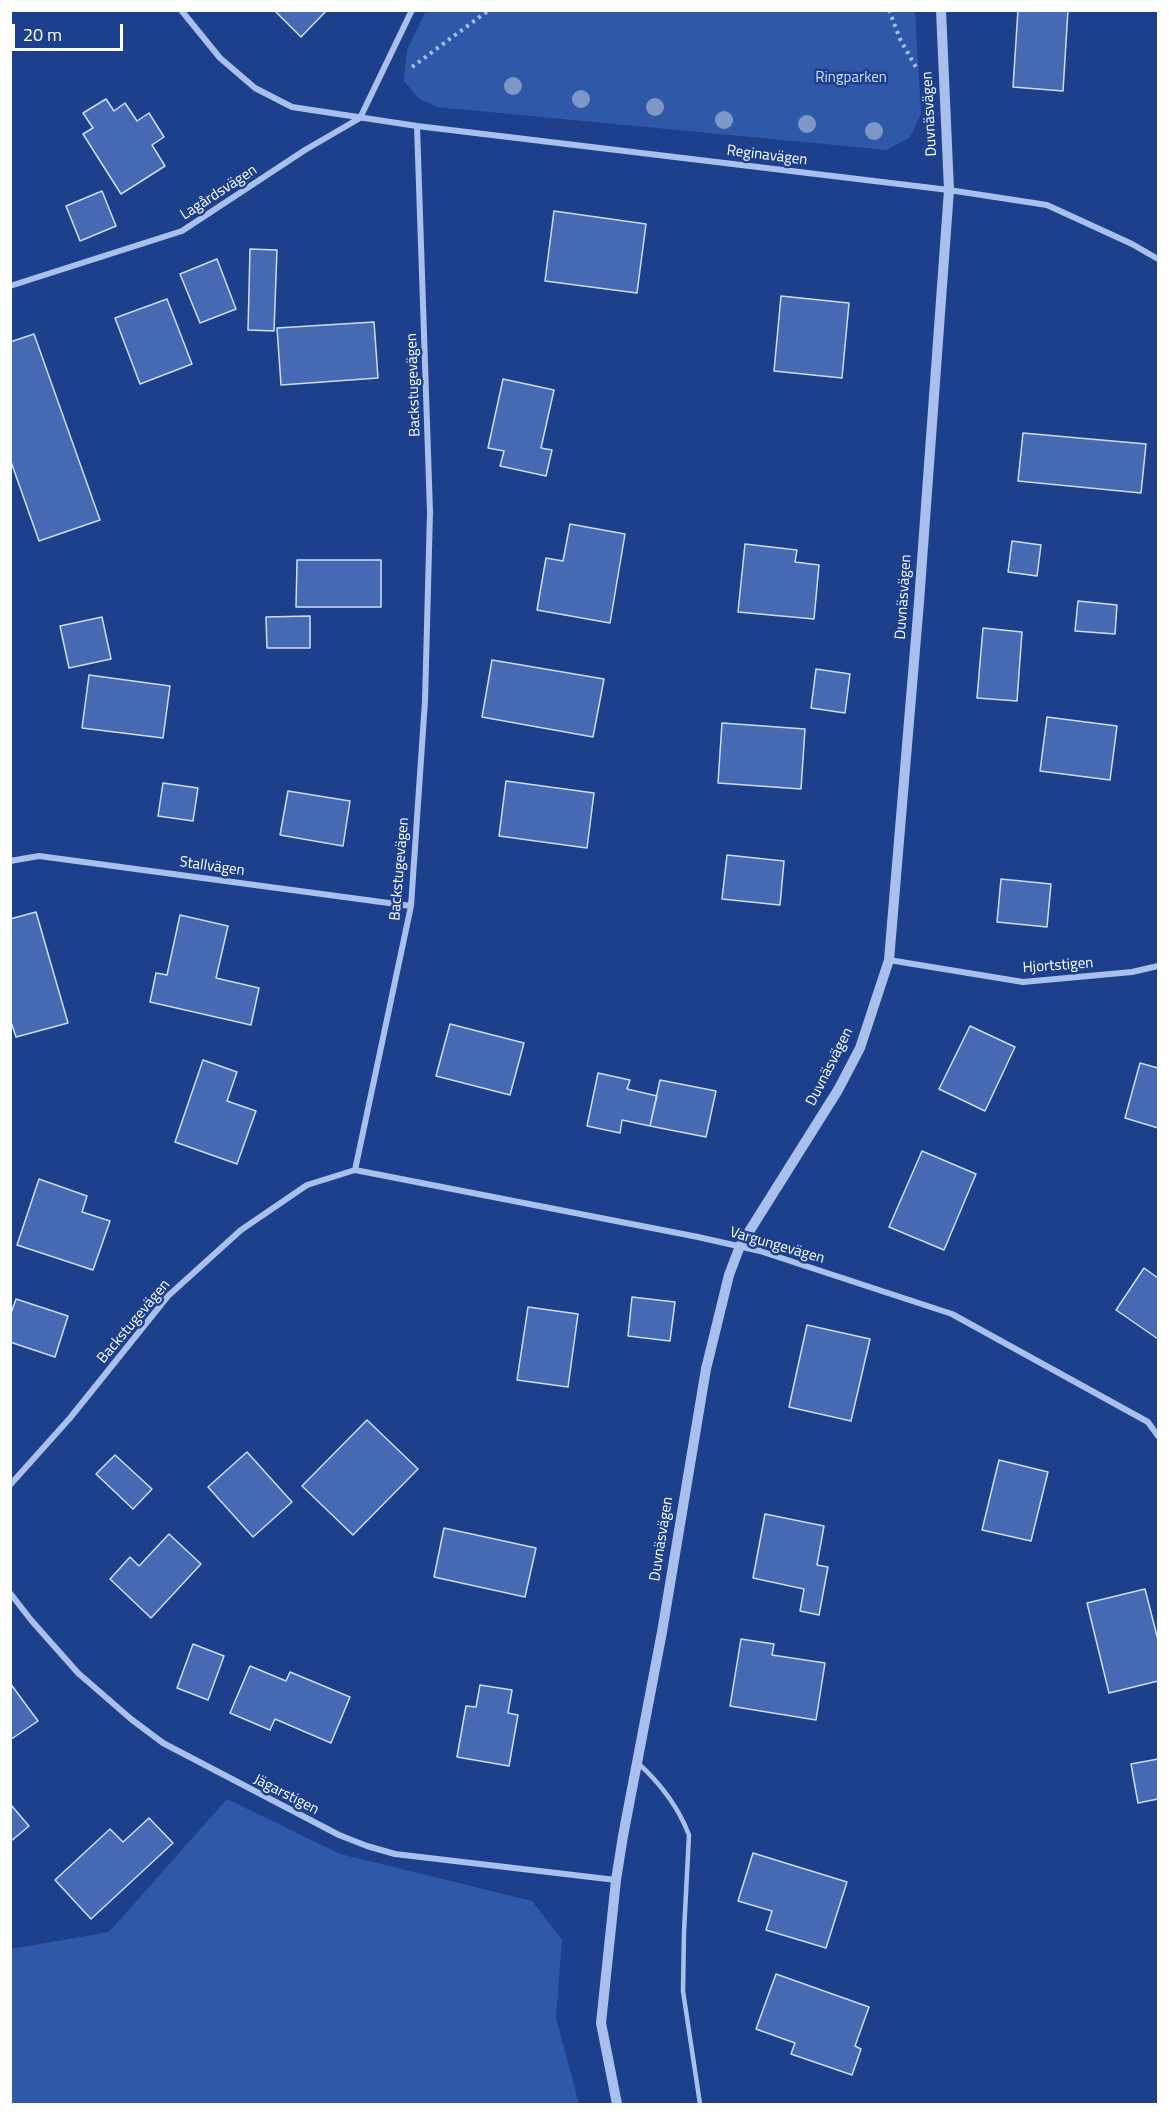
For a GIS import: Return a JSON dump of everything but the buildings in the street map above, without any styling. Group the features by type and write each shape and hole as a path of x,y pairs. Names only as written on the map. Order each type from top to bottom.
{"street":[{"name":"Reginavägen","path":"181,10 220,58 255,88 292,107 417,126 949,190 1047,205 1132,244 1158,259"},
{"path":"360,118 412,10"},
{"name":"Duvnäsvägen","path":"617,2104 601,2023 616,1881 662,1632 706,1369 729,1275 740,1246 838,1090 860,1048 889,960 918,614 949,190 940,10"},
{"name":"Lagårdsvägen","path":"10,286 183,231 305,150 360,118"},
{"name":"Backstugevägen","path":"10,1485 70,1418 168,1296 241,1230 307,1185 355,1170 411,906 425,701 430,512 417,126"},
{"name":"Stallvägen","path":"10,861 39,856 411,906"},
{"name":"Hjortstigen","path":"889,960 1023,981 1132,972 1158,966"},
{"name":"Vargungevägen","path":"355,1170 740,1246 952,1314 1148,1422 1158,1436"},
{"name":"Jägarstigen","path":"10,1593 78,1673 131,1719 163,1743 339,1835 395,1854 616,1881"}],"lane":[{"path":"637,1762 666,1791 684,1821 689,1835 683,1991 700,2104"}],"path":[{"path":"408,70 489,10"},
{"path":"888,10 900,39 922,77"}],"green space":[{"name":"Ringparken","path":"426,11 915,11 921,114 910,137 887,150 437,107 418,98 404,81 407,50"},
{"path":"227,1799 340,1854 532,1901 562,1940 556,2018 579,2104 11,2104 11,1949 109,1932"}]}
